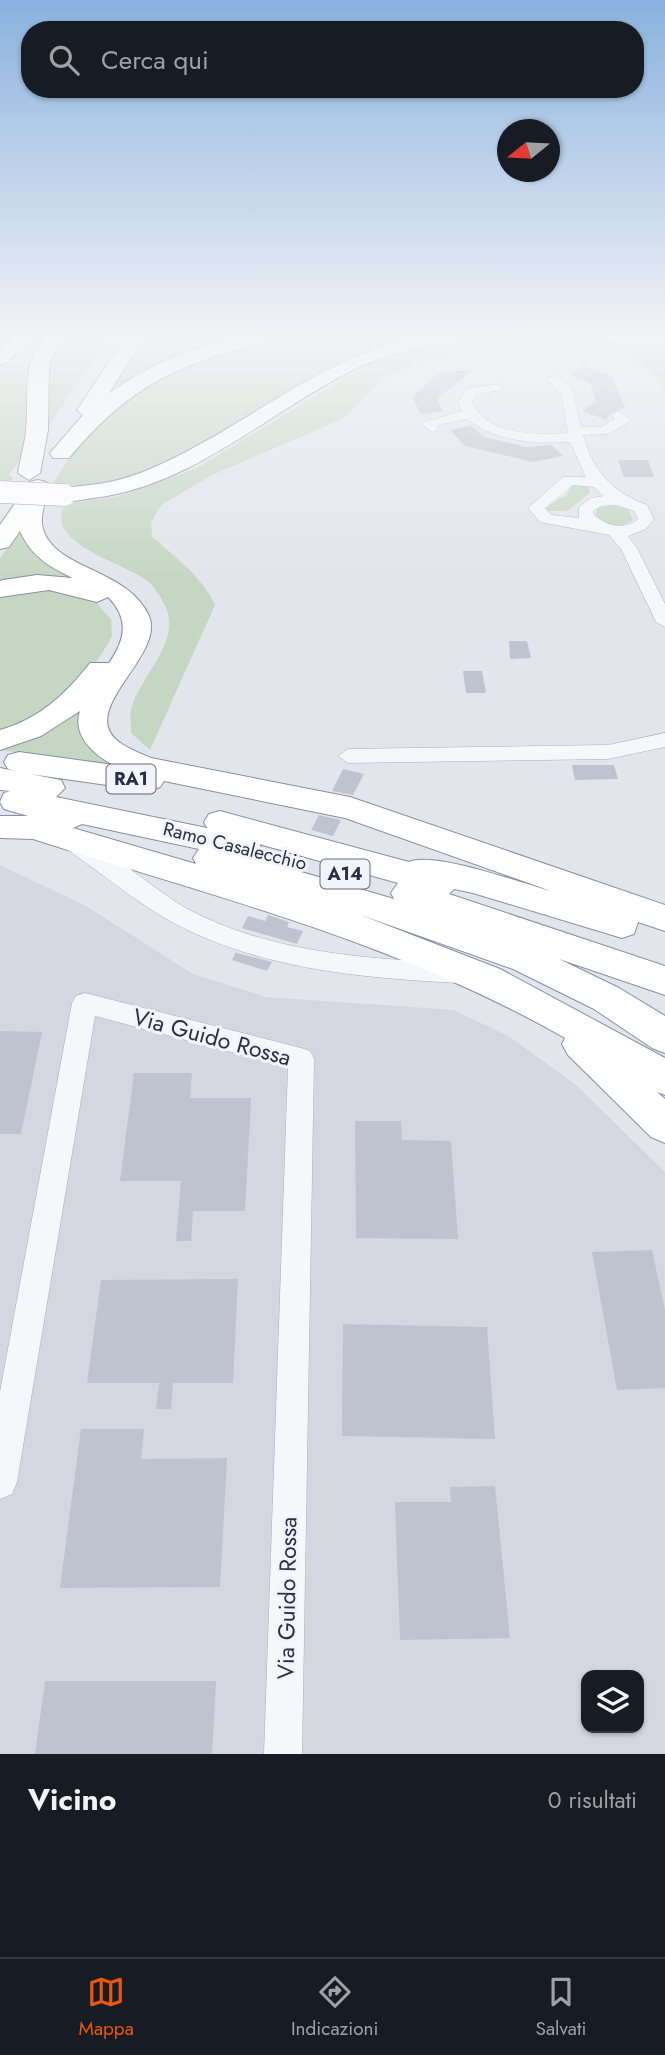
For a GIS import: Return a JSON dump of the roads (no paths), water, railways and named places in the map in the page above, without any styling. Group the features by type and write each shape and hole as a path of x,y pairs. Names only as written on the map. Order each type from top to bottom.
{"highway":[{"path":"37,415 24,492 38,544 118,593 130,604 136,618 134,643 95,708 94,727 101,741 114,754 144,767 263,789"},
{"path":"0,542 24,492 72,415"},
{"path":"61,453 85,415"},
{"path":"0,516 97,415"},
{"path":"24,492 123,486 174,468 208,452 267,415"},
{"path":"0,589 42,583 75,586 110,603 119,617 122,630 114,649 68,709 38,727 0,740"},
{"name":"RA1","path":"0,760 114,777 263,789 335,804 425,832 554,881"},
{"name":"Ramo Casalecchio","path":"8,809 148,806 333,851 581,928 665,960"},
{"path":"8,809 70,841 283,904 425,952 511,990 594,1034 665,1078"},
{"path":"8,809 116,833 414,918 480,941 585,987 636,1016 665,1037"},
{"name":"Ramo Casalecchio","path":"8,809 182,832 341,873 482,916 665,981"},
{"path":"333,851 473,881 574,912 665,934"},
{"path":"554,881 665,906"},
{"path":"554,881 665,918"},
{"path":"511,990 580,1044 665,1125"}],"street":[{"path":"426,423 466,415"},
{"path":"471,415 489,428 518,436 575,434 610,429 624,420 619,415"},
{"path":"572,415 583,460 597,483 619,500 665,510"},
{"path":"597,483 573,479 561,486 536,509 540,515 552,520 595,525 615,531 665,516"},
{"path":"595,525 587,518 597,483"},
{"path":"552,520 589,506 619,500"},
{"path":"638,506 645,514 643,524 635,537 637,548 665,600"},
{"path":"615,531 629,548 665,622"},
{"path":"348,756 608,752 665,740"},
{"path":"70,841 191,922 248,945 330,961 473,973"},
{"name":"Via Guido Rossa","path":"0,1482 85,1003 301,1059 283,1754"}]}
